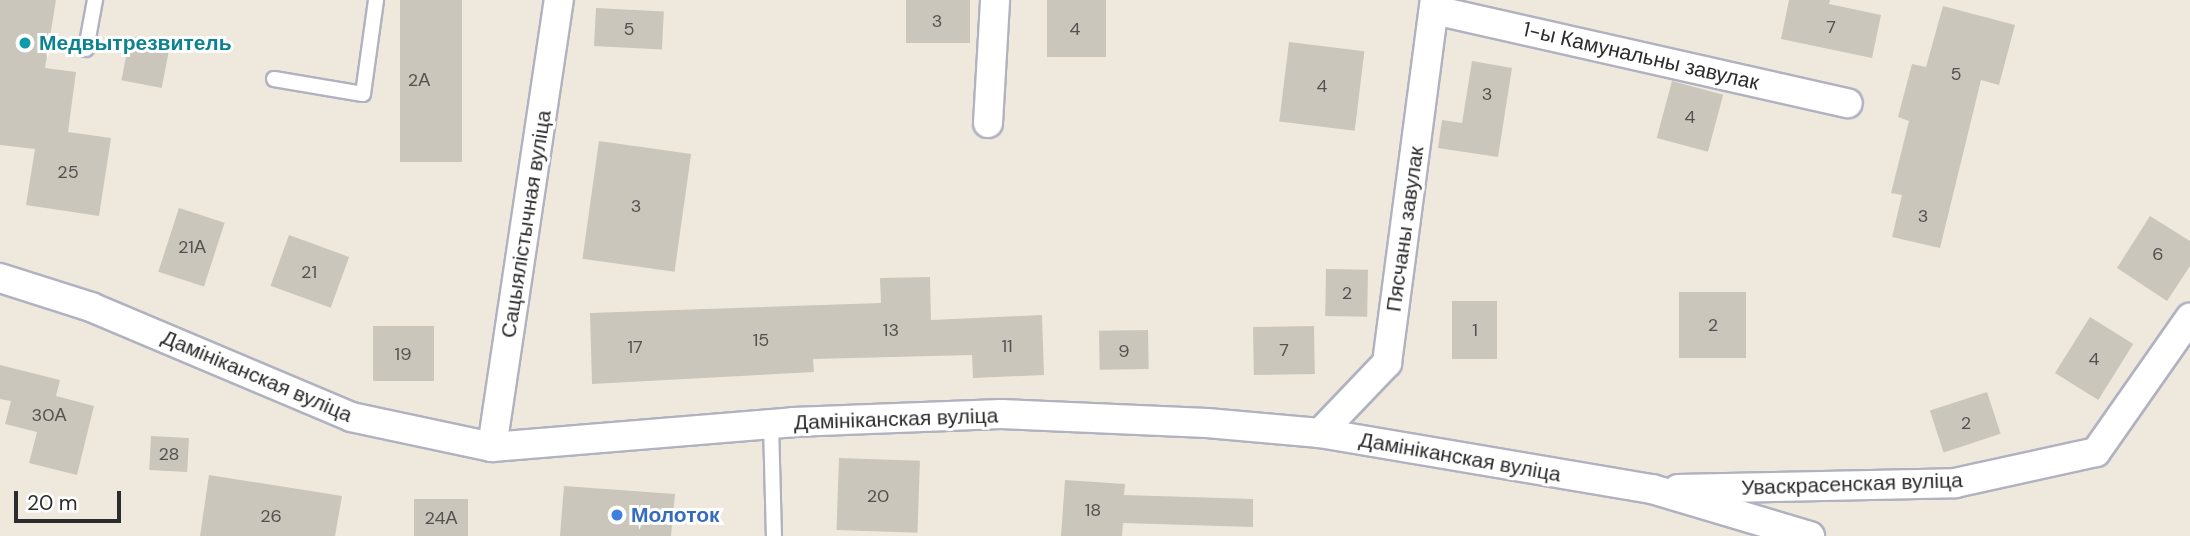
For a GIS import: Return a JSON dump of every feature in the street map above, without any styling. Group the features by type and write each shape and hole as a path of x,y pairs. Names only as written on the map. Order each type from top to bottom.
{"street":[{"name":"Сацыялістычная вуліца","path":"492,447 559,0"},
{"path":"988,123 995,0"},
{"name":"1-ы Камунальны завулак","path":"1434,5 1848,103"},
{"name":"Пясчаны завулак","path":"1320,433 1387,363 1434,5"},
{"name":"Дамініканская вуліца","path":"0,278 91,307 352,417 492,447 771,424 1001,414 1320,433 1651,489 1810,536"},
{"name":"Уваскрасенская вуліца","path":"1651,489 1955,483 2096,452 2190,318"}],"lane":[{"path":"86,49 95,0"},
{"path":"274,79 363,94 376,0"},
{"path":"771,424 774,536"}],"building":[{"path":"0,0 56,0 45,68 76,72 68,132 111,138 99,216 26,205 35,149 0,145"},
{"path":"400,0 462,0 462,162 400,162"},
{"path":"906,0 970,0 970,43 906,43"},
{"path":"1047,0 1106,0 1106,57 1047,57"},
{"path":"1789,0 1830,0 1829,4 1881,15 1872,58 1781,39"},
{"path":"1943,6 2015,25 1999,85 1981,80 1940,248 1892,237 1902,195 1891,193 1909,121 1898,117 1912,64 1926,67"},
{"path":"596,8 664,12 662,50 594,46"},
{"path":"130,36 170,44 162,88 121,80"},
{"path":"1289,42 1364,51 1355,131 1279,121"},
{"path":"1472,61 1512,68 1498,157 1438,148 1442,120 1462,123"},
{"path":"1672,81 1723,95 1708,152 1657,138"},
{"path":"599,141 691,154 675,272 582,259"},
{"path":"179,208 225,223 204,287 158,272"},
{"path":"2150,216 2190,241 2190,266 2167,301 2117,268"},
{"path":"289,235 349,257 331,308 271,286"},
{"path":"1326,269 1368,270 1367,317 1325,316"},
{"path":"930,277 931,320 1042,315 1044,375 973,378 972,355 813,359 814,372 592,384 590,313 881,303 880,278"},
{"path":"1679,292 1746,292 1746,358 1679,358"},
{"path":"1452,301 1497,301 1497,359 1452,359"},
{"path":"2090,317 2133,344 2098,400 2055,373"},
{"path":"373,326 434,326 434,381 373,381"},
{"path":"1314,326 1315,374 1254,375 1253,327"},
{"path":"1148,330 1149,369 1100,370 1099,331"},
{"path":"0,365 60,380 56,396 94,406 77,475 29,463 37,432 5,424 11,401 0,399"},
{"path":"1987,392 2001,434 1944,452 1930,411"},
{"path":"151,436 189,438 187,472 149,470"},
{"path":"839,458 920,461 917,533 836,530"},
{"path":"209,475 342,496 335,536 200,536"},
{"path":"1065,480 1125,484 1124,495 1253,499 1253,527 1123,523 1122,536 1061,536"},
{"name":"Молоток","path":"564,486 675,494 671,536 560,536"},
{"path":"414,499 468,499 468,536 414,536"}],"place":[{"name":"Медвытрезвитель","path":"25,43"},
{"name":"Молоток","path":"617,515"}]}
